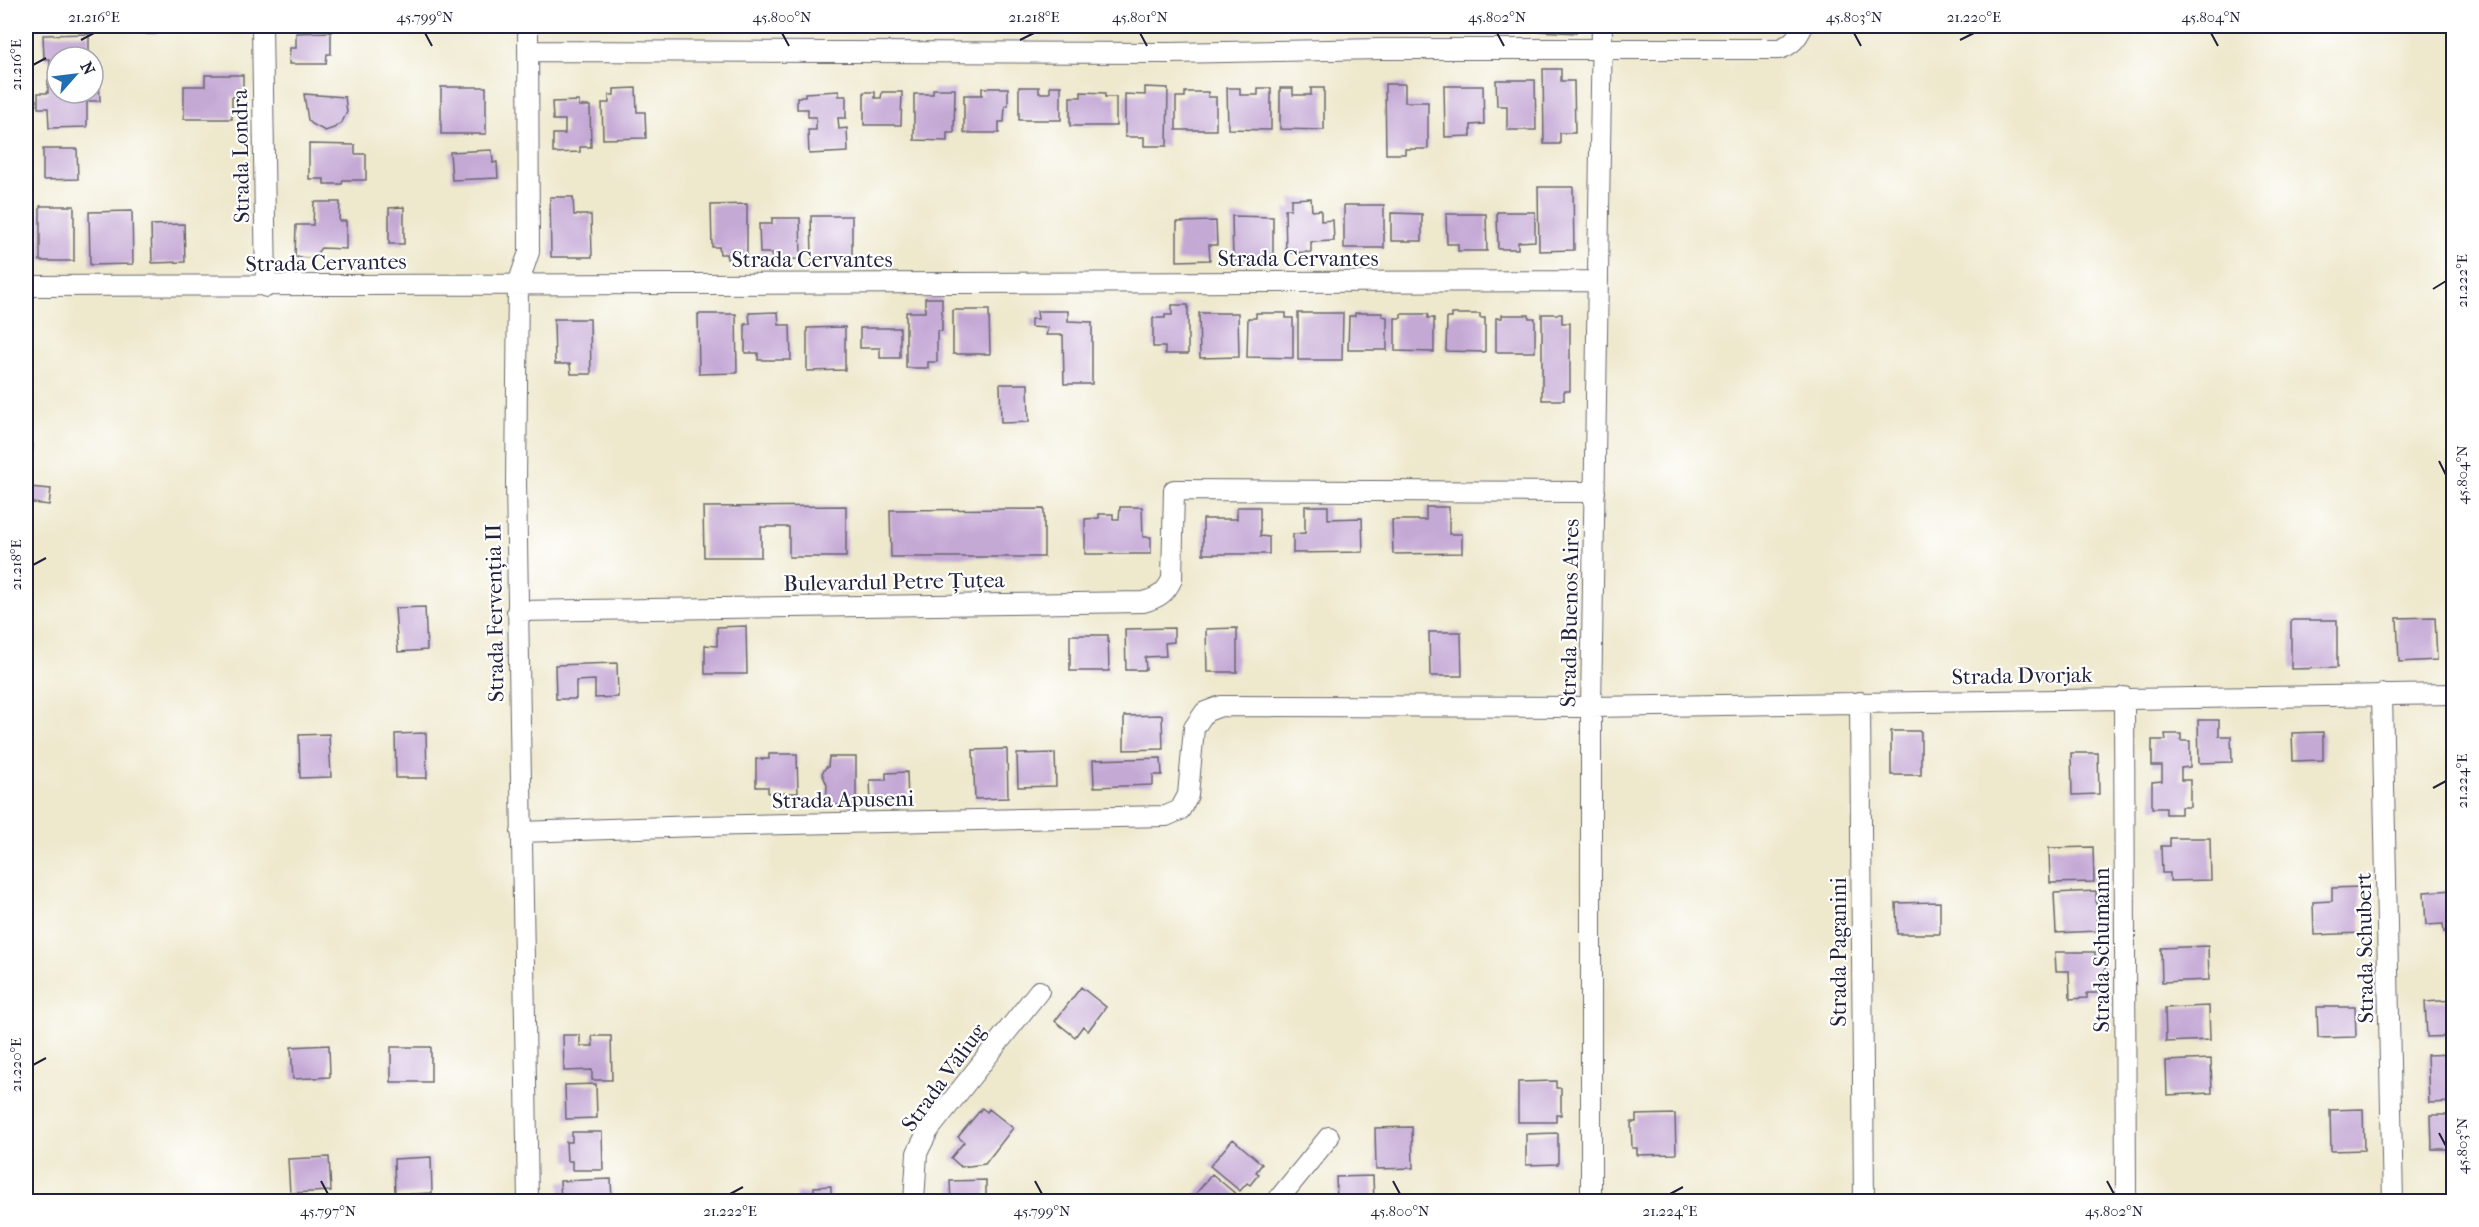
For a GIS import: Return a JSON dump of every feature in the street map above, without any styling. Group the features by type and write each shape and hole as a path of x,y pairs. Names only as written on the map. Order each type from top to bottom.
{"street":[{"name":"Strada Londra","path":"262,26 266,286"},
{"name":"Strada Fervenția II","path":"528,26 529,252 518,284 517,611 528,1202"},
{"name":"Strada Buenos Aires","path":"1591,1202 1591,707 1602,26"},
{"path":"528,51 1170,53 1382,49 1779,49 1788,46 1796,39 1803,26"},
{"name":"Strada Cervantes","path":"26,286 1598,281"},
{"name":"Bulevardul Petre Țuțea","path":"517,611 1143,602 1157,599 1167,589 1172,579 1174,490 1595,492"},
{"name":"Strada Schubert","path":"2382,694 2393,1202"},
{"name":"Strada Dvorjak","path":"1166,816 1180,810 1188,795 1194,728 1205,712 1221,706 1591,707 2124,697 2454,694"},
{"name":"Strada Schumann","path":"2124,697 2126,1202"},
{"name":"Strada Paganini","path":"1860,702 1864,1202"},
{"name":"Strada Apuseni","path":"521,832 709,825 1166,816"},
{"name":"Strada Văliug","path":"914,1202 917,1154 928,1131 1039,991"},
{"path":"1276,1202 1329,1137"}],"building":[{"path":"148,26 157,26 156,34 147,34"},
{"path":"452,26 492,26 492,31 452,32"},
{"path":"674,26 703,26 704,29 674,30"},
{"path":"990,26 1025,26 1025,31 990,32"},
{"path":"1539,26 1576,26 1576,33 1539,31"},
{"path":"331,32 331,54 327,54 326,64 289,64 290,48 296,48 296,33"},
{"path":"89,34 89,45 45,45 44,59 43,35"},
{"path":"1543,69 1561,69 1561,81 1574,81 1575,133 1560,133 1560,144 1544,144"},
{"path":"205,75 243,75 243,97 232,97 232,119 184,119 184,86 205,86"},
{"path":"1496,80 1535,80 1536,130 1507,130 1507,106 1497,106"},
{"path":"1385,84 1405,84 1405,102 1428,102 1428,149 1405,149 1405,154 1386,154"},
{"path":"1050,86 1061,86 1061,120 1019,120 1019,87 1039,87 1039,93 1050,93"},
{"path":"1444,86 1483,86 1484,124 1471,125 1471,136 1445,137"},
{"path":"441,87 486,87 486,134 441,134"},
{"path":"1145,87 1168,88 1167,146 1144,146 1144,137 1125,137 1125,94 1145,95"},
{"path":"636,88 637,112 645,112 646,138 603,139 602,103 609,103 609,95 614,95 614,89"},
{"path":"982,88 1008,88 1008,106 1005,106 1004,122 999,122 999,133 964,133 964,95 982,95"},
{"path":"1227,88 1240,88 1240,95 1258,95 1258,88 1271,88 1271,130 1228,129"},
{"path":"1280,88 1293,88 1293,95 1311,95 1311,88 1324,88 1324,130 1280,129"},
{"path":"933,89 955,89 954,133 947,133 947,141 914,140 914,94 933,94"},
{"path":"839,91 839,96 846,96 846,118 838,118 839,129 847,128 848,152 809,154 808,130 816,130 816,117 808,117 808,109 797,109 797,97 805,97 805,93"},
{"path":"864,92 875,92 875,98 881,98 882,92 902,92 901,125 864,125"},
{"path":"1081,92 1105,93 1105,97 1116,97 1116,126 1070,126 1070,97 1081,97"},
{"path":"1185,92 1208,92 1208,97 1216,97 1216,130 1176,130 1176,97 1185,97"},
{"path":"38,93 45,93 45,105 87,105 87,127 49,128 48,108 38,108"},
{"path":"304,94 345,97 347,112 342,122 325,131 312,124 308,120"},
{"path":"579,101 579,106 590,106 591,147 580,147 580,152 553,153 553,134 565,134 565,120 553,120 552,102"},
{"path":"309,144 355,145 355,154 366,154 366,180 343,180 342,184 324,184 324,179 309,179"},
{"path":"43,149 77,149 78,179 43,180"},
{"path":"492,150 493,163 497,162 498,178 452,180 450,152"},
{"path":"1538,187 1573,187 1574,250 1539,251"},
{"path":"550,197 573,197 574,215 591,215 592,257 551,257"},
{"path":"1311,198 1312,211 1321,210 1321,221 1333,220 1334,241 1311,242 1311,252 1286,253 1285,209 1291,209 1291,199"},
{"path":"314,202 340,202 339,221 346,221 346,249 321,248 313,258 295,257 296,225 313,225"},
{"path":"747,204 747,259 727,259 726,254 720,254 719,247 712,247 711,205"},
{"path":"1344,205 1384,205 1384,248 1344,248"},
{"path":"40,206 74,206 74,261 40,261"},
{"path":"404,207 404,244 389,244 389,208"},
{"path":"132,211 133,264 90,265 89,212"},
{"path":"1497,212 1535,212 1535,241 1518,242 1518,249 1498,249"},
{"path":"1391,213 1422,214 1422,241 1391,241"},
{"path":"1446,214 1486,214 1487,251 1458,251 1458,244 1447,244"},
{"path":"811,216 852,216 852,257 812,258"},
{"path":"1232,216 1273,217 1273,261 1233,260"},
{"path":"772,218 800,218 801,259 772,260 772,253 760,253 759,224 772,224"},
{"path":"1216,221 1217,245 1209,245 1210,260 1177,261 1177,222"},
{"path":"184,224 185,262 152,263 151,225"},
{"path":"925,298 942,298 942,331 937,331 937,362 928,362 928,368 906,368 906,312 925,312"},
{"path":"1172,305 1188,305 1188,354 1165,354 1165,347 1153,347 1153,318 1165,318 1165,315 1172,315"},
{"path":"953,310 989,310 990,354 953,354"},
{"path":"1037,311 1068,311 1068,321 1092,322 1092,384 1064,384 1063,335 1046,335 1048,328 1031,327 1031,319 1038,319"},
{"path":"778,312 779,325 790,325 791,360 758,360 758,353 745,353 745,324 750,324 749,313"},
{"path":"1199,313 1238,313 1239,357 1200,358"},
{"path":"1256,313 1286,313 1286,318 1293,318 1293,358 1247,357 1248,318 1256,318"},
{"path":"1298,313 1343,313 1342,360 1298,360"},
{"path":"1355,313 1382,313 1382,316 1387,317 1387,350 1348,350 1349,316 1355,316"},
{"path":"698,314 736,314 737,373 699,374"},
{"path":"1401,314 1428,314 1428,318 1434,318 1434,352 1395,351 1395,318 1401,318"},
{"path":"1452,314 1480,314 1480,318 1485,318 1485,352 1446,351 1447,318 1452,318"},
{"path":"1542,314 1562,314 1562,323 1570,323 1570,391 1564,391 1564,400 1542,400"},
{"path":"1502,315 1529,315 1529,318 1535,318 1535,352 1496,352 1496,318 1502,318"},
{"path":"554,319 590,319 591,374 571,374 570,364 555,364"},
{"path":"845,327 845,370 807,371 807,328"},
{"path":"860,328 900,328 900,358 880,358 880,348 860,348"},
{"path":"1000,384 1028,384 1029,422 1001,423"},
{"path":"26,444 33,445 29,487 51,489 49,505 26,502"},
{"path":"846,506 846,557 789,557 789,527 761,527 761,557 704,557 703,507"},
{"path":"1305,506 1328,506 1328,519 1362,518 1363,552 1293,553 1293,534 1305,533"},
{"path":"1120,507 1142,507 1143,537 1151,537 1151,554 1085,554 1085,519 1099,518 1099,514 1113,514 1113,519 1119,519"},
{"path":"1237,507 1260,507 1260,536 1269,537 1269,554 1203,554 1203,519 1237,519"},
{"path":"1426,507 1449,507 1449,534 1462,534 1462,553 1393,554 1392,520 1426,520"},
{"path":"1044,509 1044,557 891,557 890,510"},
{"path":"425,607 427,650 398,652 395,608"},
{"path":"2435,617 2437,660 2399,662 2397,618"},
{"path":"2291,620 2337,620 2337,668 2291,669"},
{"path":"746,626 747,674 705,674 705,645 717,646 717,627"},
{"path":"1174,628 1174,642 1165,643 1166,656 1145,657 1146,670 1126,670 1125,629"},
{"path":"1237,628 1237,672 1207,672 1206,629"},
{"path":"1429,632 1461,632 1462,676 1430,676"},
{"path":"1070,635 1108,635 1109,671 1070,671"},
{"path":"617,663 618,697 595,698 595,680 576,681 576,699 556,699 555,665"},
{"path":"1162,715 1163,749 1124,750 1124,716"},
{"path":"2198,720 2219,720 2219,736 2231,736 2232,762 2199,763"},
{"path":"1891,731 1921,731 1921,775 1891,775"},
{"path":"2323,732 2323,760 2293,761 2292,733"},
{"path":"426,733 427,778 396,778 395,734"},
{"path":"329,734 331,777 300,778 299,735"},
{"path":"2165,734 2181,734 2181,741 2190,741 2190,767 2181,768 2181,780 2190,780 2190,807 2181,807 2181,814 2166,814 2166,808 2152,808 2152,782 2162,781 2162,766 2152,766 2152,740 2166,740"},
{"path":"1007,749 1008,798 975,799 973,750"},
{"path":"1055,753 1056,786 1018,787 1017,754"},
{"path":"2071,753 2098,753 2099,794 2072,795"},
{"path":"769,754 797,754 798,793 768,793 768,787 756,787 756,759 769,759"},
{"path":"829,757 856,757 856,805 826,805 827,785 822,773 828,767"},
{"path":"1161,758 1162,775 1153,775 1153,785 1094,787 1093,760"},
{"path":"907,772 908,803 871,804 870,780 886,780 886,773"},
{"path":"2170,838 2210,838 2211,880 2170,881 2170,873 2162,873 2161,846 2170,846"},
{"path":"2093,847 2094,882 2050,883 2049,848"},
{"path":"2360,887 2362,933 2314,935 2313,902 2332,901 2332,888"},
{"path":"2454,890 2454,932 2444,932 2443,924 2426,925 2424,892"},
{"path":"2096,891 2097,931 2056,933 2054,893"},
{"path":"1940,902 1940,934 1897,934 1896,903"},
{"path":"2208,946 2209,980 2162,982 2161,948"},
{"path":"2055,952 2095,952 2095,961 2105,961 2105,985 2098,986 2098,993 2087,993 2087,998 2070,999 2069,971 2056,971"},
{"path":"1081,987 1106,1007 1088,1031 1083,1026 1075,1037 1055,1021"},
{"path":"2454,1000 2454,1036 2427,1037 2425,1002"},
{"path":"2209,1006 2210,1040 2166,1042 2165,1008"},
{"path":"2317,1007 2355,1007 2356,1037 2318,1038"},
{"path":"563,1035 580,1035 580,1046 593,1046 592,1036 611,1036 612,1080 592,1080 592,1070 564,1071"},
{"path":"329,1045 330,1077 293,1079 291,1047"},
{"path":"391,1047 431,1047 431,1082 391,1082"},
{"path":"2454,1054 2454,1102 2429,1103 2427,1055"},
{"path":"2211,1059 2212,1093 2167,1095 2166,1061"},
{"path":"1556,1081 1556,1088 1561,1088 1561,1115 1556,1115 1556,1122 1518,1122 1518,1082"},
{"path":"596,1084 597,1118 566,1119 565,1085"},
{"path":"982,1108 987,1112 989,1109 1013,1128 985,1164 961,1167 951,1158 964,1142 958,1137"},
{"path":"2363,1109 2364,1150 2331,1151 2330,1110"},
{"path":"1675,1114 1676,1154 1637,1155 1637,1148 1632,1148 1631,1122 1636,1122 1636,1115"},
{"path":"2431,1115 2454,1115 2454,1149 2432,1149"},
{"path":"1412,1127 1413,1168 1376,1169 1375,1128"},
{"path":"572,1132 602,1132 603,1170 572,1170 572,1161 567,1161 566,1142 572,1142"},
{"path":"1558,1133 1558,1164 1526,1165 1526,1134"},
{"path":"1233,1139 1262,1164 1256,1172 1259,1174 1250,1185 1247,1183 1240,1191 1210,1166"},
{"path":"329,1157 331,1191 290,1193 288,1159"},
{"path":"431,1157 432,1193 395,1195 394,1159"},
{"path":"1212,1174 1237,1195 1232,1202 1189,1202"},
{"path":"1373,1176 1374,1202 1337,1202 1336,1177"},
{"path":"611,1179 612,1202 561,1202 560,1181"},
{"path":"986,1180 986,1202 951,1202 950,1181"},
{"path":"831,1186 831,1202 796,1202 796,1193 814,1192 814,1187"}]}
